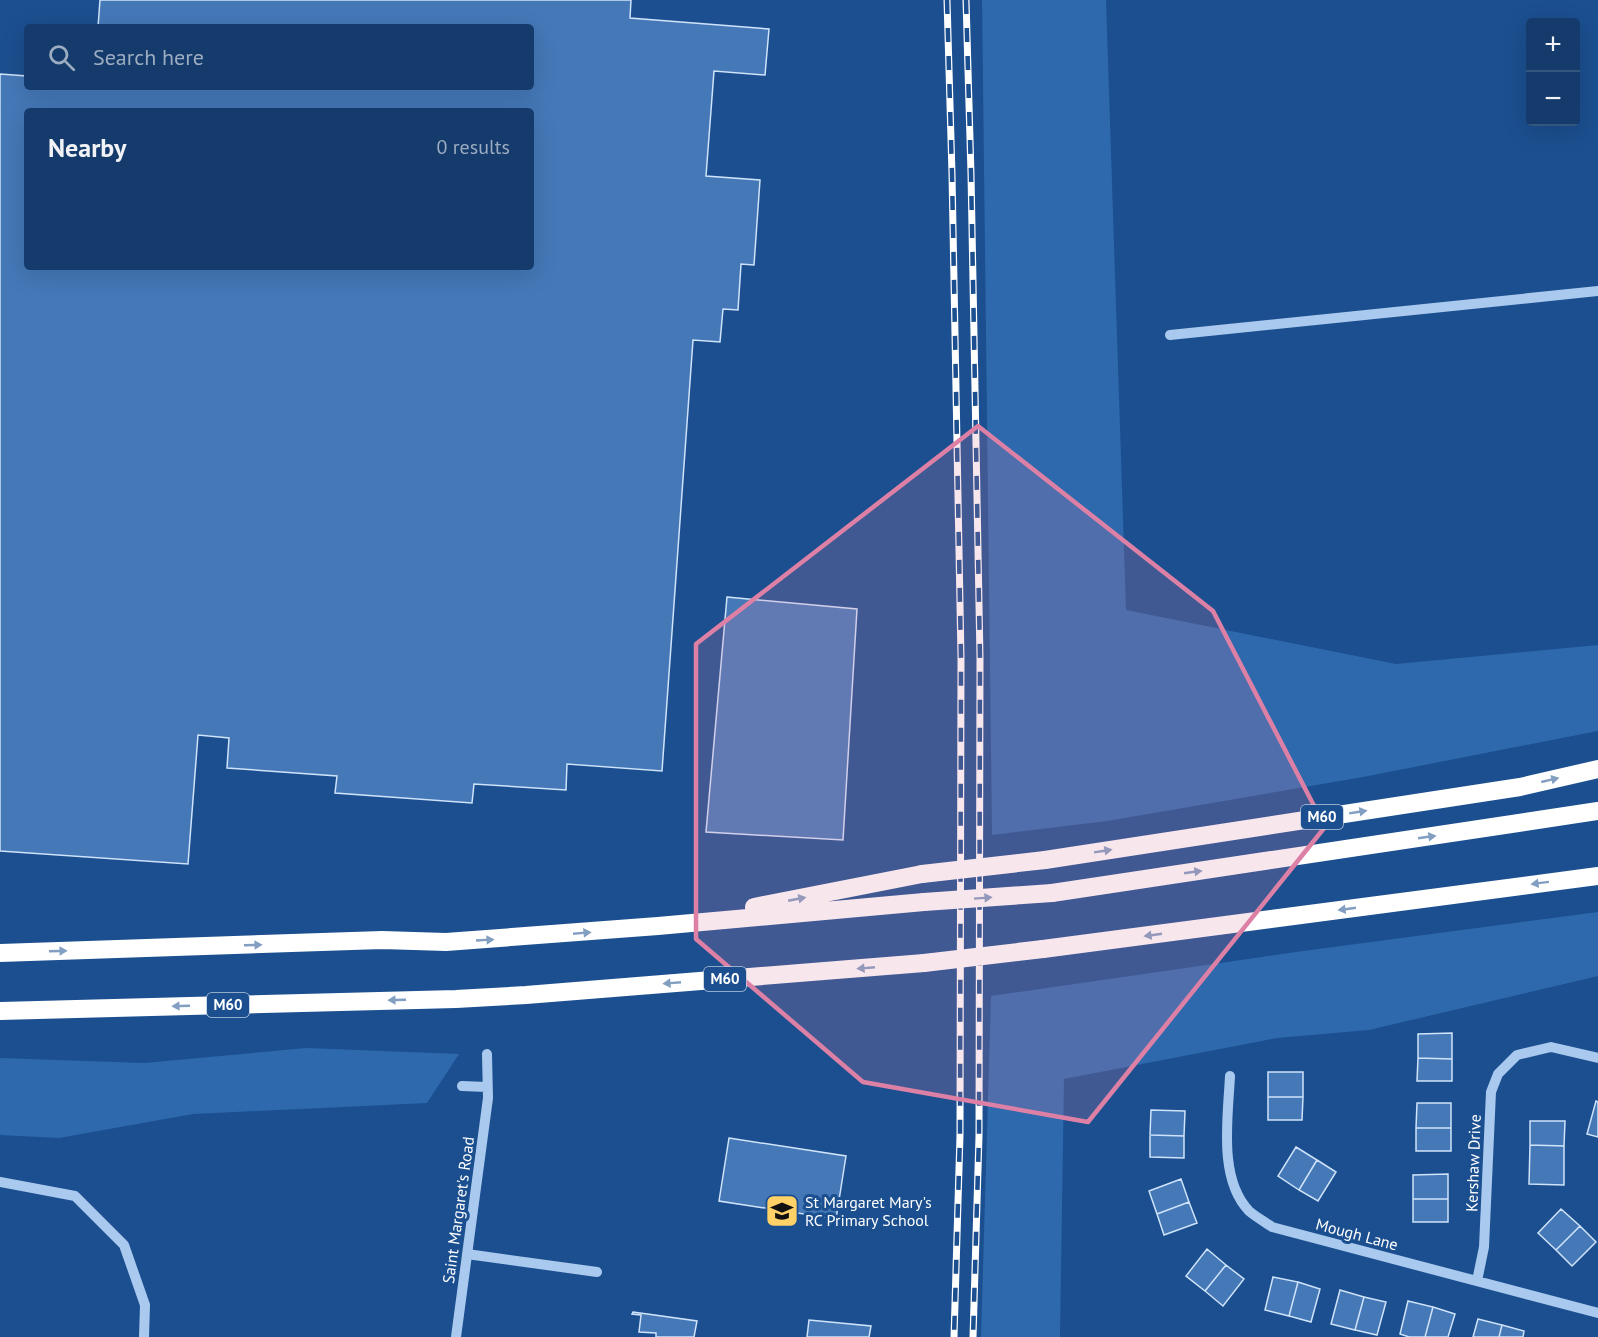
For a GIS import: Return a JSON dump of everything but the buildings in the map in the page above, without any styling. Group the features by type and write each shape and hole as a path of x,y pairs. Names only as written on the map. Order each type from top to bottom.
{"highway":[{"name":"M60","path":"658,927 922,874 1045,860 1520,787 1598,769"},
{"name":"M60","path":"0,953 382,940 446,942 658,927 924,902 1052,893 1598,811"},
{"name":"M60","path":"0,1011 456,999 924,963 1598,876"}],"street":[{"path":"1170,335 1598,291"},
{"name":"Kershaw Drive","path":"1477,1281 1485,1247 1491,1092 1498,1074 1518,1055 1551,1047 1598,1058"},
{"name":"Saint Margaret's Road","path":"456,1337 488,1098 487,1054"},
{"name":"Mough Lane","path":"1230,1076 1227,1160 1234,1187 1249,1210 1272,1227 1598,1313"},
{"path":"462,1086 487,1087"},
{"path":"0,1182 75,1196 124,1245 145,1305 144,1337"},
{"path":"467,1254 597,1272"}],"highlighted area":[{"path":"978,426 1213,611 1325,827 1088,1122 863,1082 696,939 696,644"}],"shaded area":[{"path":"982,0 1106,0 1126,610 1396,664 1598,645 1598,731 1363,777 1107,821 992,835"},
{"path":"1598,912 1598,976 1369,1030 1277,1038 1064,1079 1060,1337 981,1337 991,996 1303,951"},
{"path":"306,1048 459,1054 427,1103 193,1114 59,1138 0,1135 0,1058 144,1063"}],"railway":[{"path":"947,0 961,658 960,1135 954,1337"},
{"path":"966,0 980,658 979,1136 973,1337"}],"place":[{"name":"St Margaret Mary's RC Primary School","path":"782,1211"}]}
